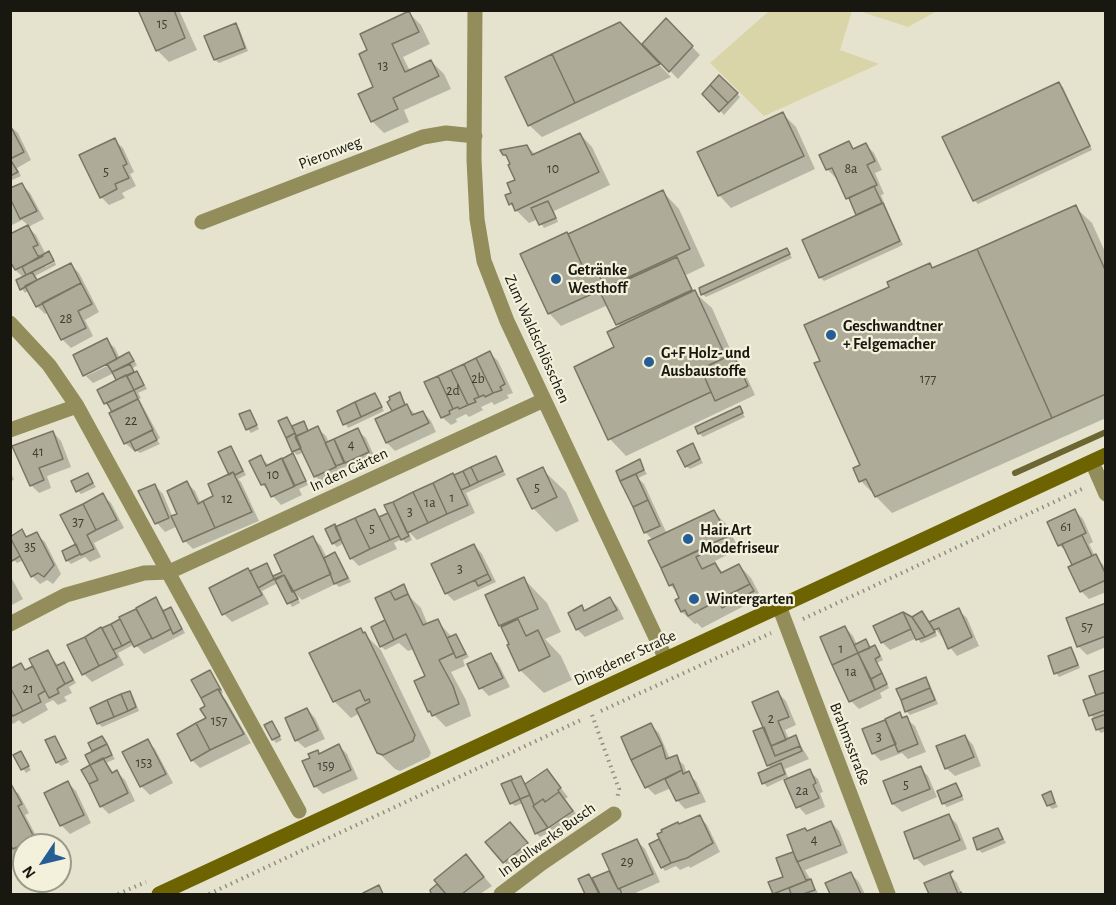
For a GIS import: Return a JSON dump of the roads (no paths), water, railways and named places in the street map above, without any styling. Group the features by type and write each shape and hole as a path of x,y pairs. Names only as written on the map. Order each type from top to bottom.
{"main road":[{"name":"Dingdener Straße","path":"159,894 1099,458"}],"street":[{"name":"Zum Waldschlösschen","path":"475,10 477,219 484,261 507,321 666,658"},
{"name":"Pieronweg","path":"202,222 423,137 446,133 475,136"},
{"path":"10,323 49,365 77,406 299,811"},
{"name":"In den Gärten","path":"10,624 66,595 144,573 169,573 544,400"},
{"path":"10,430 77,406"},
{"path":"1099,458 1103,487"},
{"name":"Brahmsstraße","path":"779,606 888,894"},
{"name":"In Bollwerks Busch","path":"501,894 614,814"}],"waterway":[{"path":"1015,473 1106,432"}],"place":[{"name":"Getränke Westhoff","path":"556,279"},
{"name":"Geschwandtner + Felgemacher","path":"831,335"},
{"name":"G+F Holz- und Ausbaustoffe","path":"649,362"},
{"name":"Hair.Art Modefriseur","path":"688,539"},
{"name":"Wintergarten","path":"694,599"}]}
